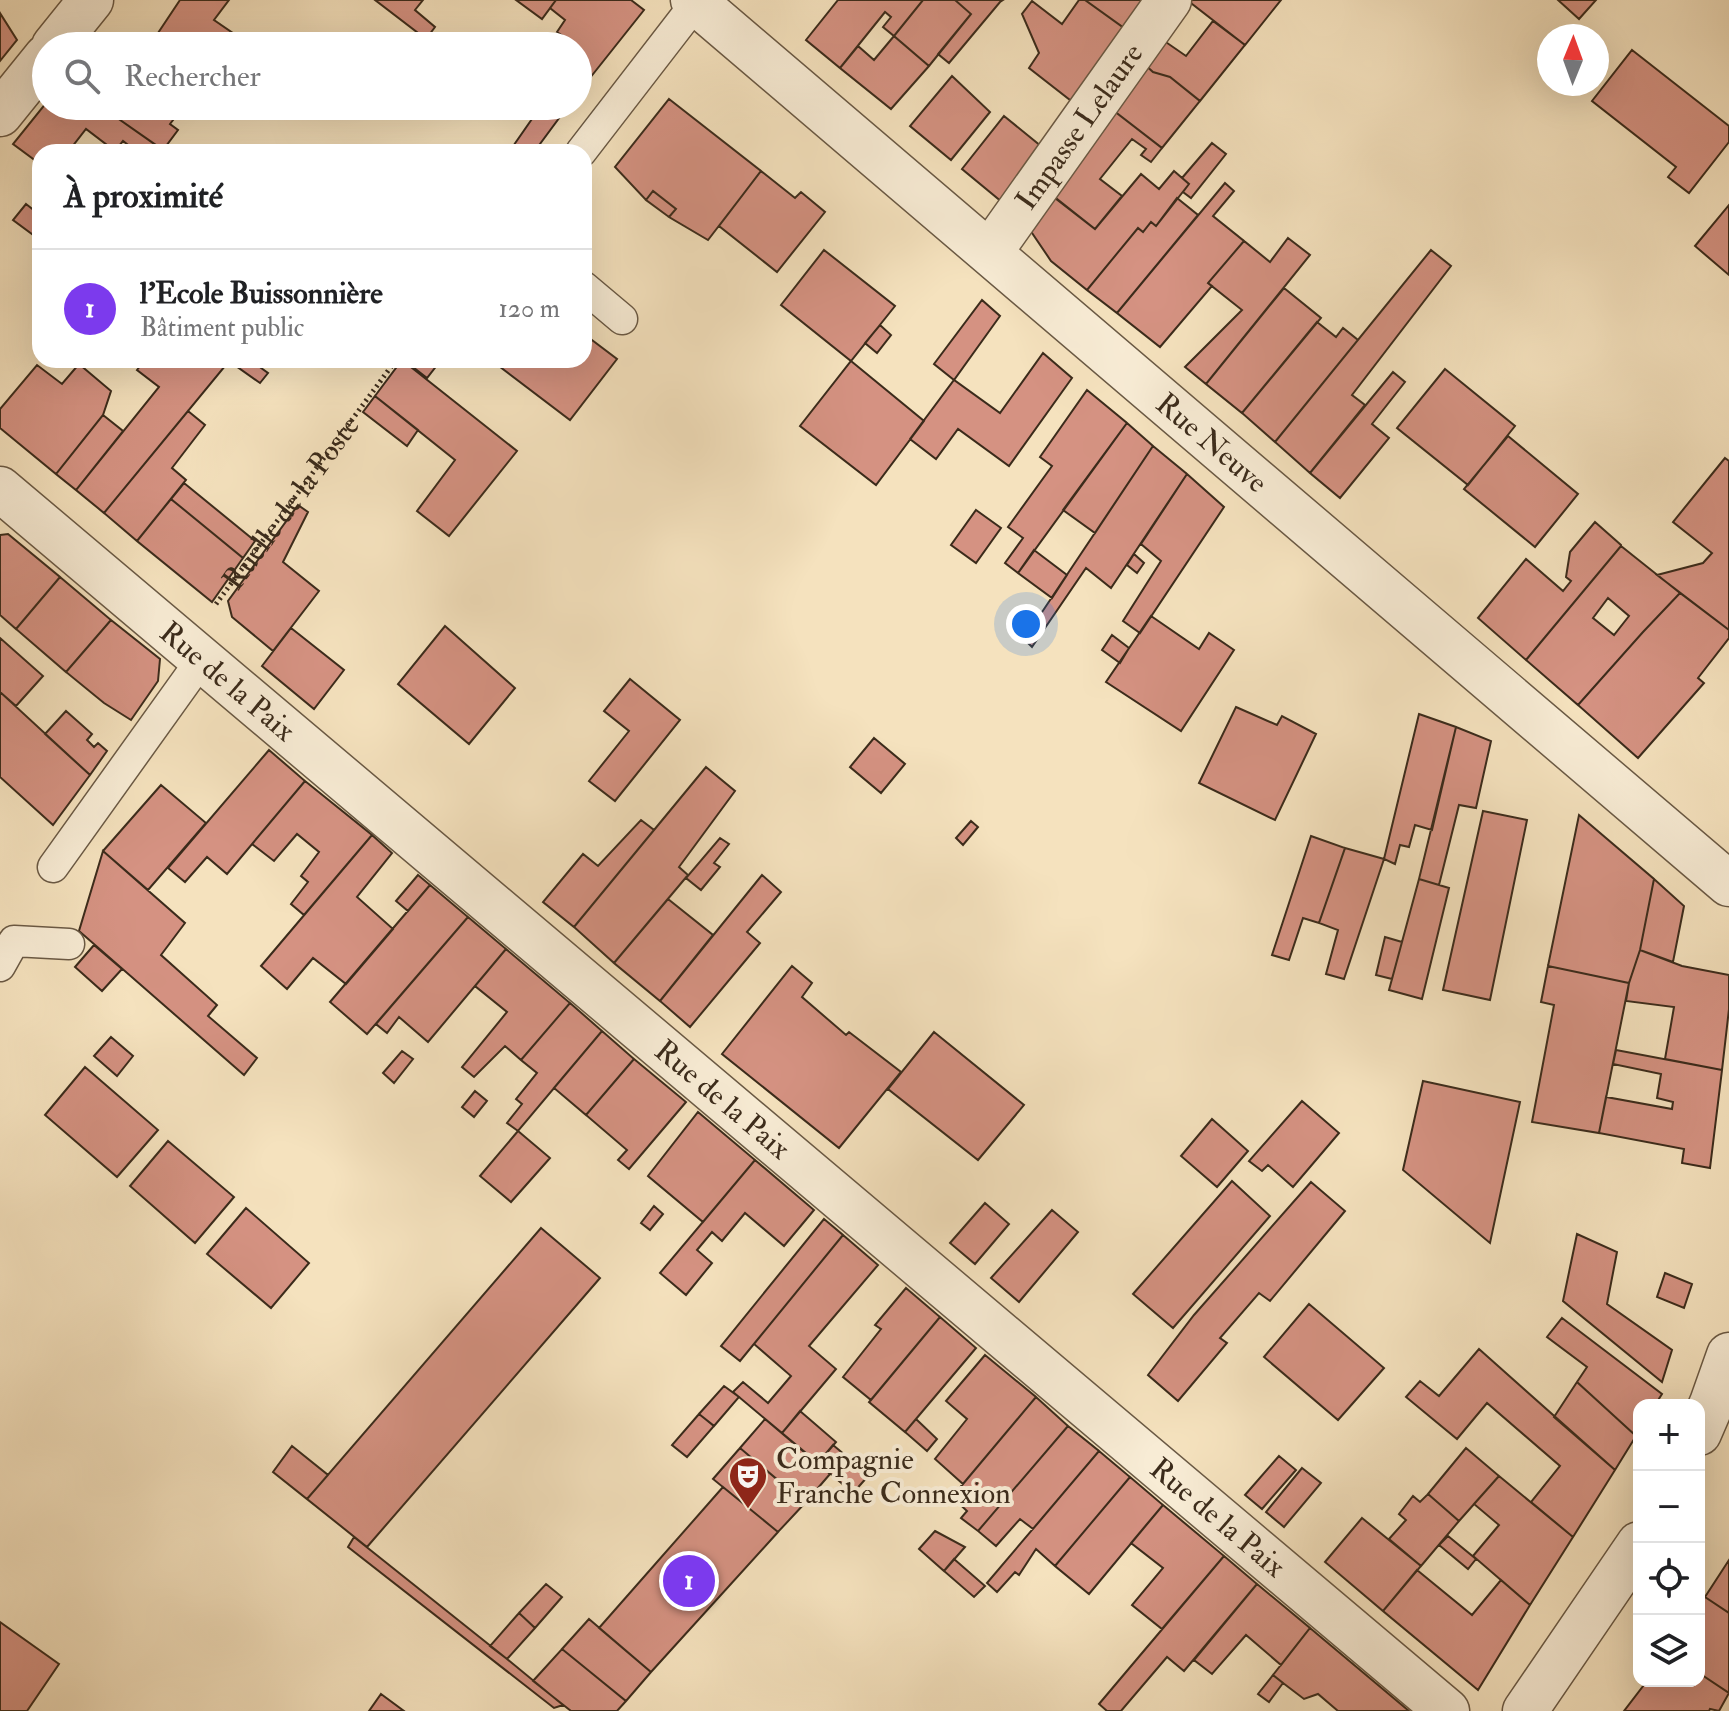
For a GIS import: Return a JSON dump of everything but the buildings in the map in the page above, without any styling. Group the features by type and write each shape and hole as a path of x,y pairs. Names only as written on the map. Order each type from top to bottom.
{"street":[{"path":"65,32 91,0"},
{"name":"Impasse Lelaure","path":"990,252 1169,0"},
{"name":"Rue Neuve","path":"695,1 1729,884"},
{"path":"0,114 32,74"},
{"name":"Rue de la Paix","path":"0,489 1447,1711"},
{"path":"1705,1419 1729,1355"},
{"path":"1525,1711 1633,1553"}],"lane":[{"path":"587,144 695,1"},
{"path":"592,294 622,319"},
{"path":"53,867 194,652"},
{"path":"0,966 14,941 69,944"}],"path":[{"name":"Ruelle de la Poste","path":"194,652 390,368"}],"place":[{"name":"Compagnie Franche Connexion","path":"748,1510"},
{"name":"l'Ecole Buissonnière","path":"689,1581"}]}
